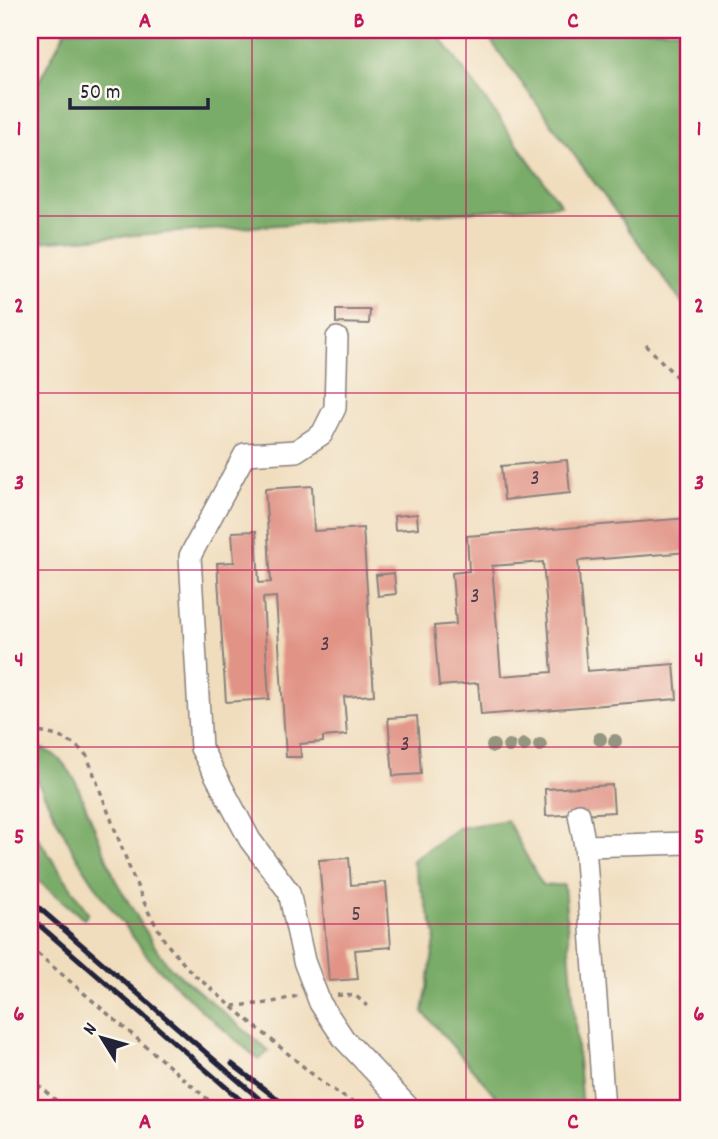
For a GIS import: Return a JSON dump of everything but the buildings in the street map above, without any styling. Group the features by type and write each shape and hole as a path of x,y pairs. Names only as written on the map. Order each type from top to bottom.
{"lane":[{"path":"337,338 335,408 323,434 296,451 245,454 190,556 201,748 250,840 289,892 304,961 320,1003 344,1039 410,1109"},
{"path":"579,814 584,846 604,1109"},
{"path":"584,846 688,843"}],"path":[{"path":"646,345 688,389"},
{"path":"30,732 61,737 87,756 148,911 166,943 191,972 324,1084 363,1109"},
{"path":"30,947 219,1109"},
{"path":"30,1078 66,1109"}],"green space":[{"path":"66,30 435,30 561,205 36,242 30,240 30,98"},
{"path":"483,30 688,30 688,311"},
{"path":"30,746 51,753 71,773 116,881 153,944 170,967 269,1051 259,1060 200,1009 152,962 105,900 73,851 30,767"},
{"path":"507,820 542,885 564,885 582,1109 507,1109 423,1012 436,935 412,861 458,828"},
{"path":"30,826 88,913 84,919 30,874"}],"railway":[{"path":"30,900 271,1109"},
{"path":"30,917 251,1109"},
{"path":"232,1064 290,1109"}]}
